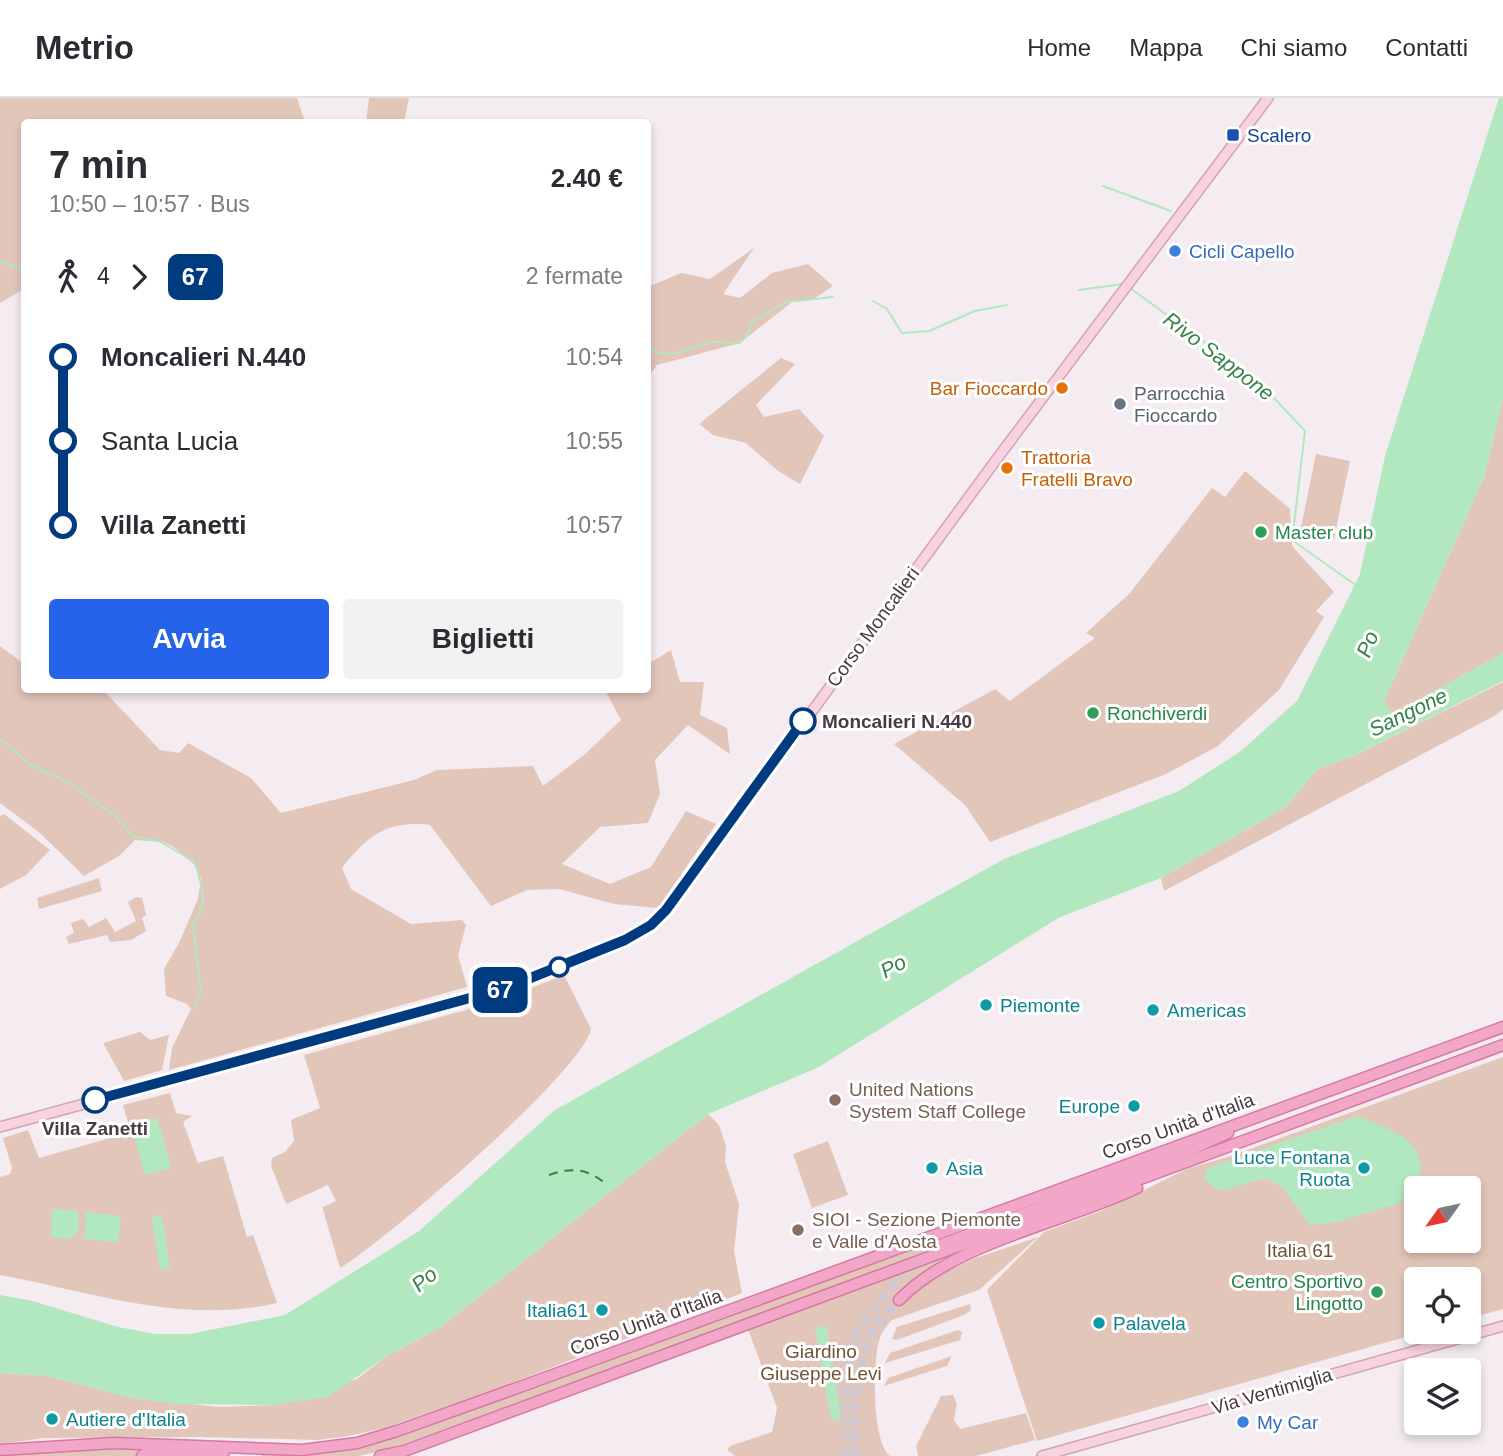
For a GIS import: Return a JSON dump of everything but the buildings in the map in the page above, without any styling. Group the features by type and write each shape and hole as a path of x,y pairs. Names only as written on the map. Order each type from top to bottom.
{"main road":[{"name":"Corso Moncalieri","path":"0,1127 498,990 625,940 651,925 666,910 996,460 1268,98"},
{"name":"Corso Unità d'Italia","path":"0,1450 114,1443 302,1450 357,1443 397,1432 1503,1027"},
{"name":"Corso Unità d'Italia","path":"380,1456 404,1451 526,1404 1193,1162 1503,1045"},
{"name":"Corso Unità d'Italia","path":"940,1245 1177,1156 1282,1107"},
{"name":"Corso Unità d'Italia","path":"899,1300 918,1282 956,1259 1096,1208 1193,1162"},
{"name":"Via Ventimiglia","path":"1042,1456 1503,1326"},
{"path":"142,1456 148,1452 212,1454 246,1448"}],"green space":[{"path":"0,98 297,98 304,119 21,119 21,291 0,303"},
{"path":"369,98 409,98 405,119 366,119"},
{"path":"754,248 723,294 740,298 772,273 808,264 833,286 812,300 792,302 740,343 657,365 651,373 651,286 681,273 710,279"},
{"path":"781,358 795,364 756,405 764,417 799,409 824,436 800,484 778,471 746,443 713,435 699,424"},
{"path":"1503,398 1503,653 1392,715 1384,701 1484,477"},
{"path":"1316,454 1350,461 1334,539 1300,532"},
{"path":"1245,471 1290,509 1292,546 1334,592 1316,611 1324,617 1279,690 1218,746 1166,774 990,842 965,805 894,744 995,689 1010,701 1095,638 1086,633 1130,593 1212,488 1225,497"},
{"path":"0,646 21,662 21,693 106,693 160,750 179,753 188,743 251,778 281,813 414,780 437,770 533,766 543,786 584,755 621,720 607,693 651,693 651,662 671,650 680,682 704,682 700,715 727,728 730,754 688,725 655,760 660,794 648,823 600,827 562,864 610,884 651,867 686,811 716,824 658,908 614,904 559,889 527,890 491,906 430,825 402,825 379,833 360,847 342,868 351,889 411,924 462,920 466,925 458,955 467,987 169,1070 172,1048 191,1009 187,1004 166,996 164,969 180,941 198,899 201,878 194,864 163,842 135,840 119,856 84,876 40,833 0,803"},
{"path":"1503,682 1503,709 1496,715 1164,891 1161,878 1286,807 1316,770 1353,756"},
{"path":"4,814 50,850 26,875 0,889 0,816"},
{"path":"99,878 102,891 39,909 37,898"},
{"path":"136,897 142,898 146,915 142,918 146,931 131,940 110,942 107,935 69,944 66,937 74,933 71,923 83,919 89,927 106,918 115,932 136,921 128,902"},
{"path":"564,975 591,1029 580,1050 555,1080 479,1154 396,1226 340,1268 323,1210 323,1207 336,1201 328,1185 286,1204 271,1166 272,1158 285,1152 294,1141 291,1120 320,1108 304,1055 498,1001"},
{"path":"140,1032 150,1040 169,1035 162,1070 124,1081 103,1043"},
{"name":"Italia 61","path":"1503,1057 1503,1309 1481,1315 1481,1267 1404,1267 1404,1337 1037,1441 987,1290 1044,1232 1101,1211 1189,1168 1231,1156"},
{"path":"170,1093 176,1113 192,1116 183,1122 198,1163 223,1156 247,1237 253,1235 277,1303 242,1309 172,1308 138,1304 0,1275 0,1177 10,1174 12,1168 3,1138 28,1130 39,1158 125,1134 130,1129 123,1105"},
{"path":"708,1114 719,1125 726,1146 725,1162 739,1204 734,1251 742,1293 504,1386 385,1428 348,1436 318,1440 201,1437 44,1438 0,1444 0,1373 48,1376 132,1398 219,1407 274,1405 357,1379 387,1356 441,1327"},
{"path":"828,1141 848,1195 812,1208 793,1154"},
{"path":"974,1226 939,1242 942,1248 393,1448 359,1456 262,1456 260,1453 329,1451 392,1438"},
{"name":"Giardino Giuseppe Levi","path":"1038,1237 979,1290 892,1320 883,1331 877,1349 875,1400 880,1435 890,1456 735,1456 727,1450 730,1446 772,1432 777,1408 748,1329 945,1257 897,1296 973,1259"},
{"path":"970,1304 971,1310 964,1315 897,1340 892,1339 897,1327"},
{"path":"958,1330 962,1332 960,1340 885,1363 890,1353"},
{"path":"952,1356 947,1366 884,1386 888,1378"},
{"path":"953,1395 957,1404 954,1420 960,1429 1026,1413 1035,1440 976,1456 918,1456 916,1446 941,1396"},
{"path":"82,1449 146,1449 137,1456 0,1456"}],"water":[{"path":"1499,98 1503,98 1503,398 1484,477 1384,701 1393,714 1503,653 1503,681 1353,756 1316,770 1286,807 1161,878 1060,917 817,1068 708,1114 441,1327 387,1356 328,1397 274,1405 177,1404 132,1398 48,1376 0,1373 0,1295 29,1300 118,1327 156,1334 190,1334 285,1315 419,1231 555,1110 1004,859 1179,791 1241,751 1297,701 1360,574 1385,456"},
{"path":"1357,1116 1401,1136 1412,1145 1419,1156 1421,1168 1419,1176 1404,1176 1404,1202 1338,1222 1310,1225 1283,1188 1269,1179 1234,1188 1217,1189 1204,1177 1208,1168"},
{"path":"157,1117 171,1168 145,1175 131,1124"},
{"path":"52,1209 78,1211 79,1231 69,1239 51,1237"},
{"path":"86,1212 121,1216 118,1242 84,1239"},
{"path":"162,1215 170,1268 160,1269 152,1217"},
{"path":"821,1326 827,1328 841,1416 836,1421 831,1418 815,1330"}],"waterway":[{"path":"1103,186 1171,211"},
{"name":"Rivo Sappone","path":"0,261 21,269"},
{"name":"Rivo Sappone","path":"1079,290 1123,284"},
{"name":"Rivo Sappone","path":"1130,288 1260,383 1305,431 1293,533 1296,543 1357,586"},
{"name":"Rivo Sappone","path":"651,350 666,354 712,342 739,343 747,336 752,323 785,302 833,297"},
{"name":"Rivo Sappone","path":"873,301 887,309 902,333 929,331 975,311 1007,305"},
{"path":"0,739 31,765 71,784 115,816 134,837 159,841 195,862 203,901 193,924 201,992 194,1008"}],"ferry route":[{"path":"549,1175 572,1170 586,1172 607,1185"}],"tunnel":[{"path":"846,1456 845,1386 854,1336 898,1278 928,1251 940,1245"},
{"path":"856,1456 855,1409 861,1362 875,1329 899,1300"}],"bus line":[{"name":"67","path":"95,1100 498,990 643,931 666,910 803,721"}],"place":[{"name":"Scalero","path":"1233,135"},
{"name":"Cicli Capello","path":"1175,251"},
{"name":"Bar Fioccardo","path":"1062,388"},
{"name":"Parrocchia Fioccardo","path":"1120,404"},
{"name":"Trattoria Fratelli Bravo","path":"1007,468"},
{"name":"Master club","path":"1261,532"},
{"name":"Ronchiverdi","path":"1093,713"},
{"name":"Moncalieri N.440","path":"803,721"},
{"name":"Piemonte","path":"986,1005"},
{"name":"Americas","path":"1153,1010"},
{"name":"Villa Zanetti","path":"95,1100"},
{"name":"United Nations System Staff College","path":"835,1100"},
{"name":"Europe","path":"1134,1106"},
{"name":"Asia","path":"932,1168"},
{"name":"Luce Fontana Ruota","path":"1364,1168"},
{"name":"SIOI - Sezione Piemonte e Valle d'Aosta","path":"798,1230"},
{"name":"Centro Sportivo Lingotto","path":"1377,1292"},
{"name":"Italia61","path":"602,1310"},
{"name":"Palavela","path":"1099,1323"},
{"name":"Autiere d'Italia","path":"52,1419"},
{"name":"My Car","path":"1243,1422"}],"water label":[{"name":"Po","path":"1367,644"},
{"name":"Sangone","path":"1408,712"},
{"name":"Po","path":"893,966"},
{"name":"Po","path":"424,1279"}]}
